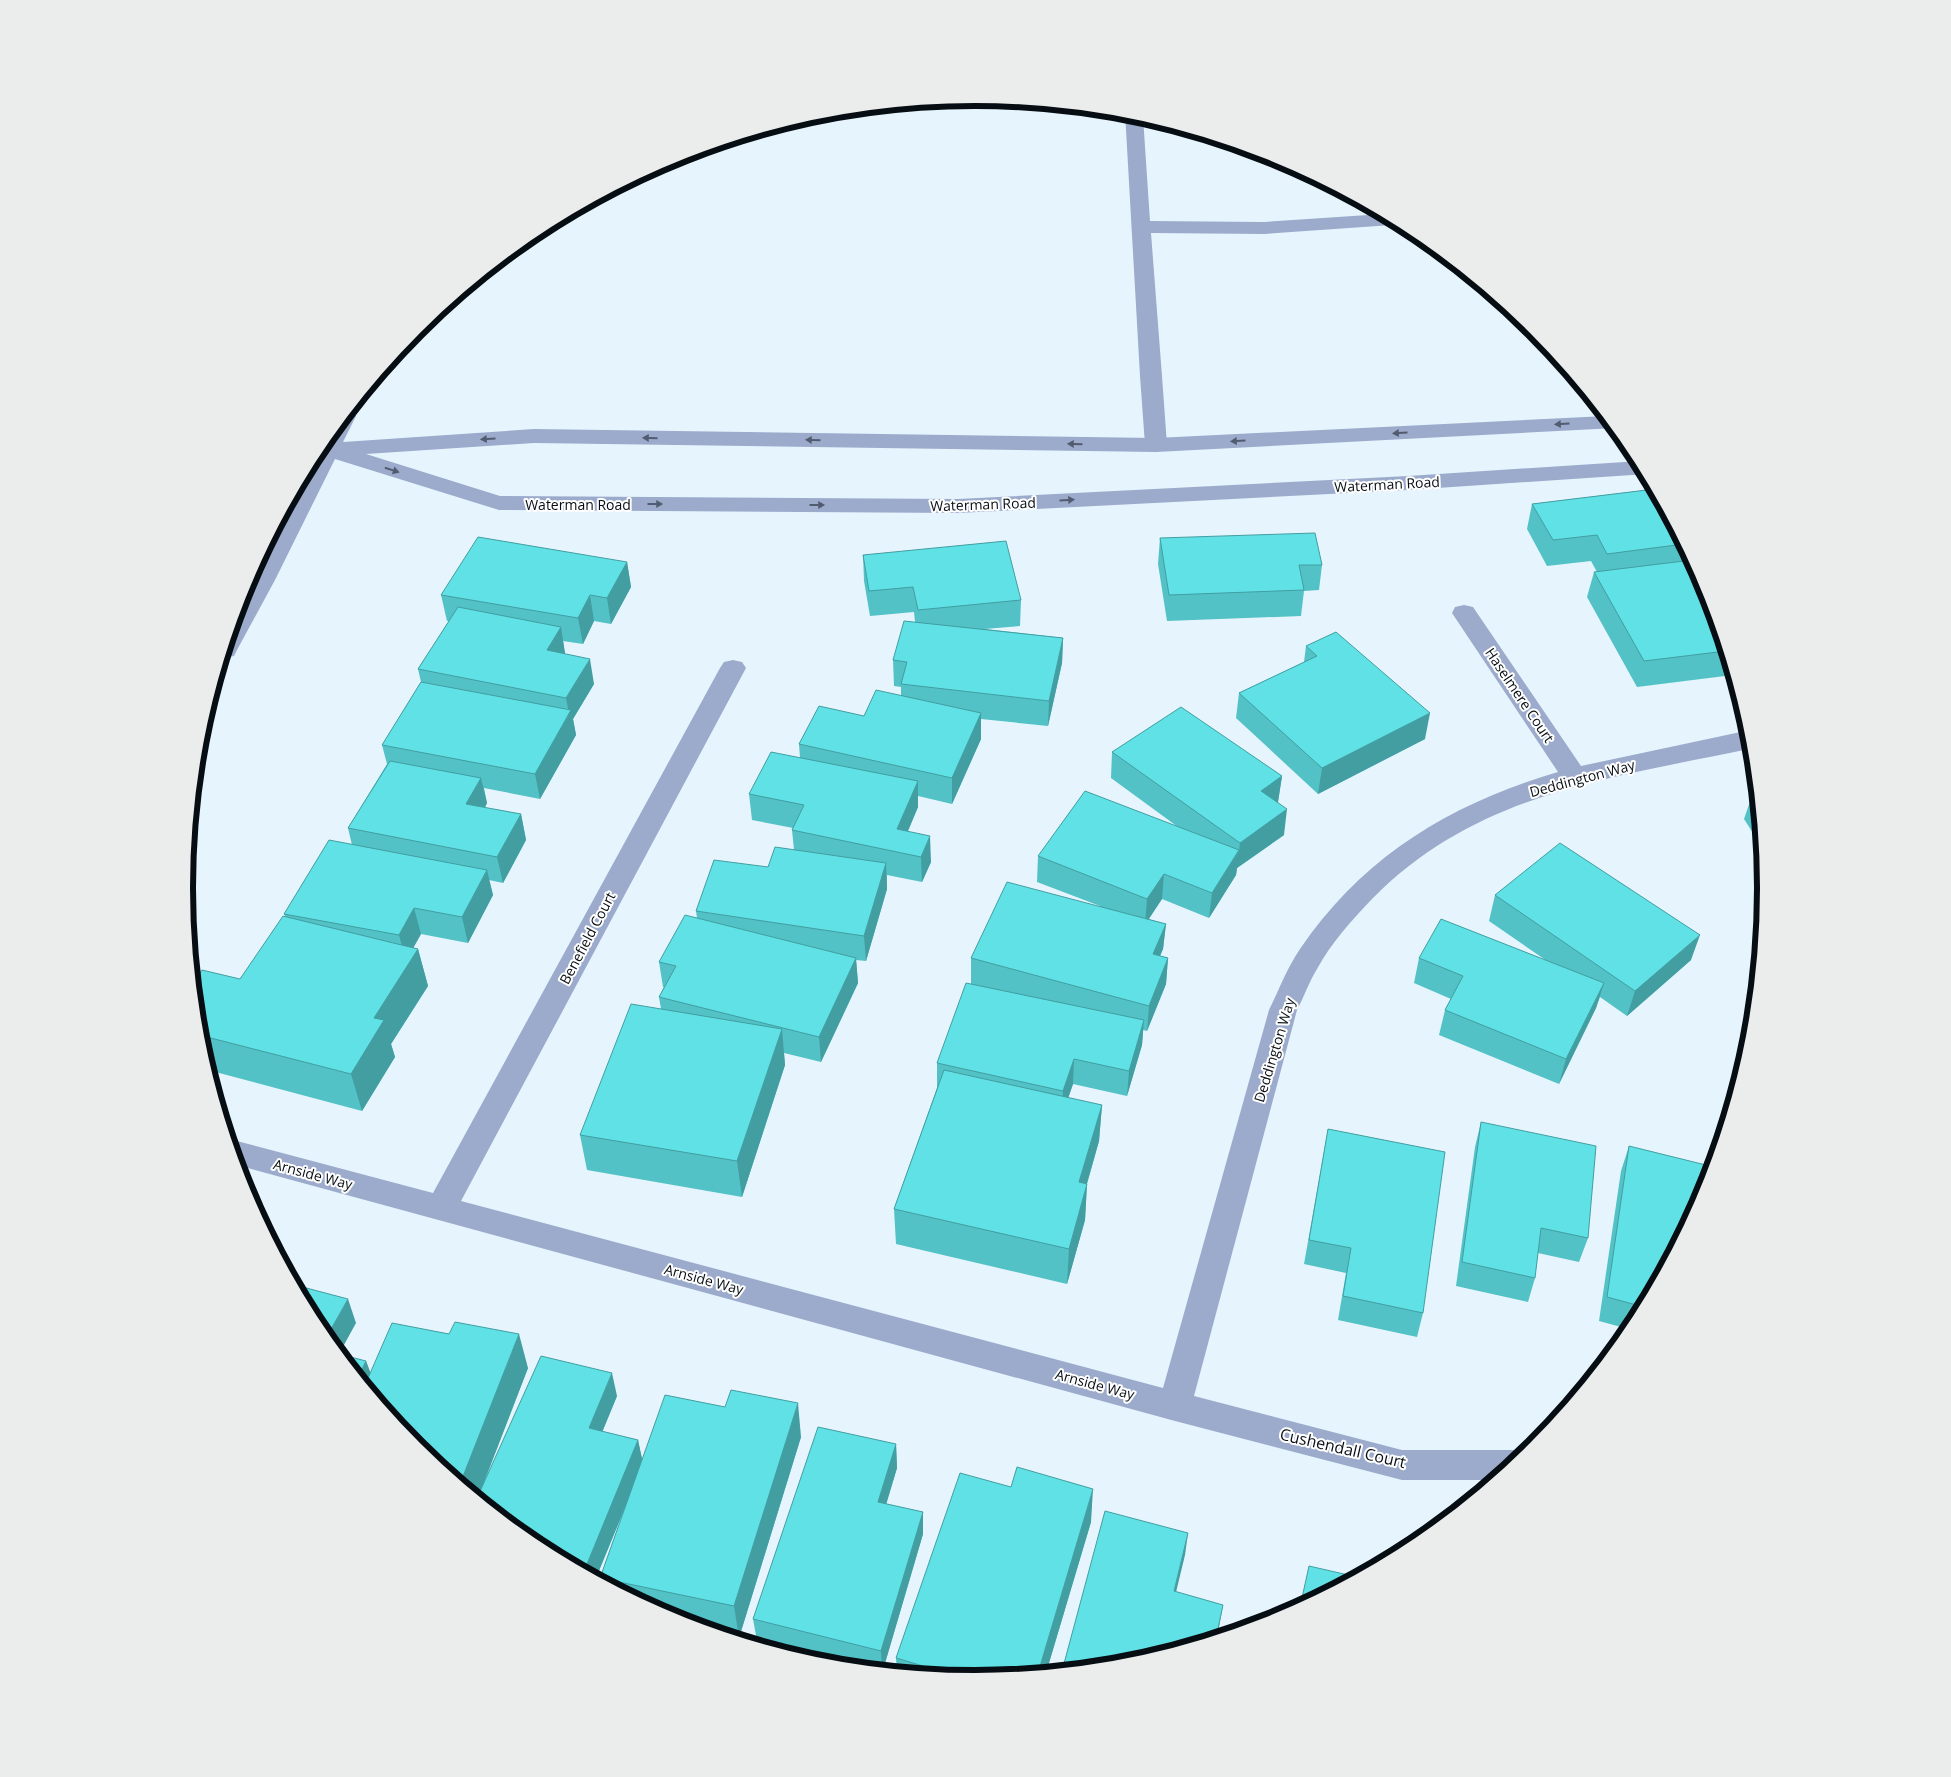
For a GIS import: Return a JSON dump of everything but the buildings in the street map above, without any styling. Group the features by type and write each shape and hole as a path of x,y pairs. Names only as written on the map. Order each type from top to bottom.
{"street":[{"path":"1134,122 1156,445"},
{"path":"1142,227 1264,228 1381,220"},
{"path":"329,449 534,436 1156,445 1603,422"},
{"name":"Waterman Road","path":"328,450 499,503 958,506 1408,483 1635,469"},
{"path":"241,622 264,580 313,473"},
{"name":"Haselmere Court","path":"1464,613 1575,777"},
{"name":"Benefield Court","path":"441,1208 733,668"},
{"name":"Deddington Way","path":"1175,1406 1283,1010 1309,957 1354,898 1398,859 1448,826 1505,799 1575,777 1744,741"},
{"name":"Arnside Way","path":"240,1154 1175,1406"},
{"name":"Cushendall Court","path":"1175,1406 1402,1465 1504,1465"}]}
